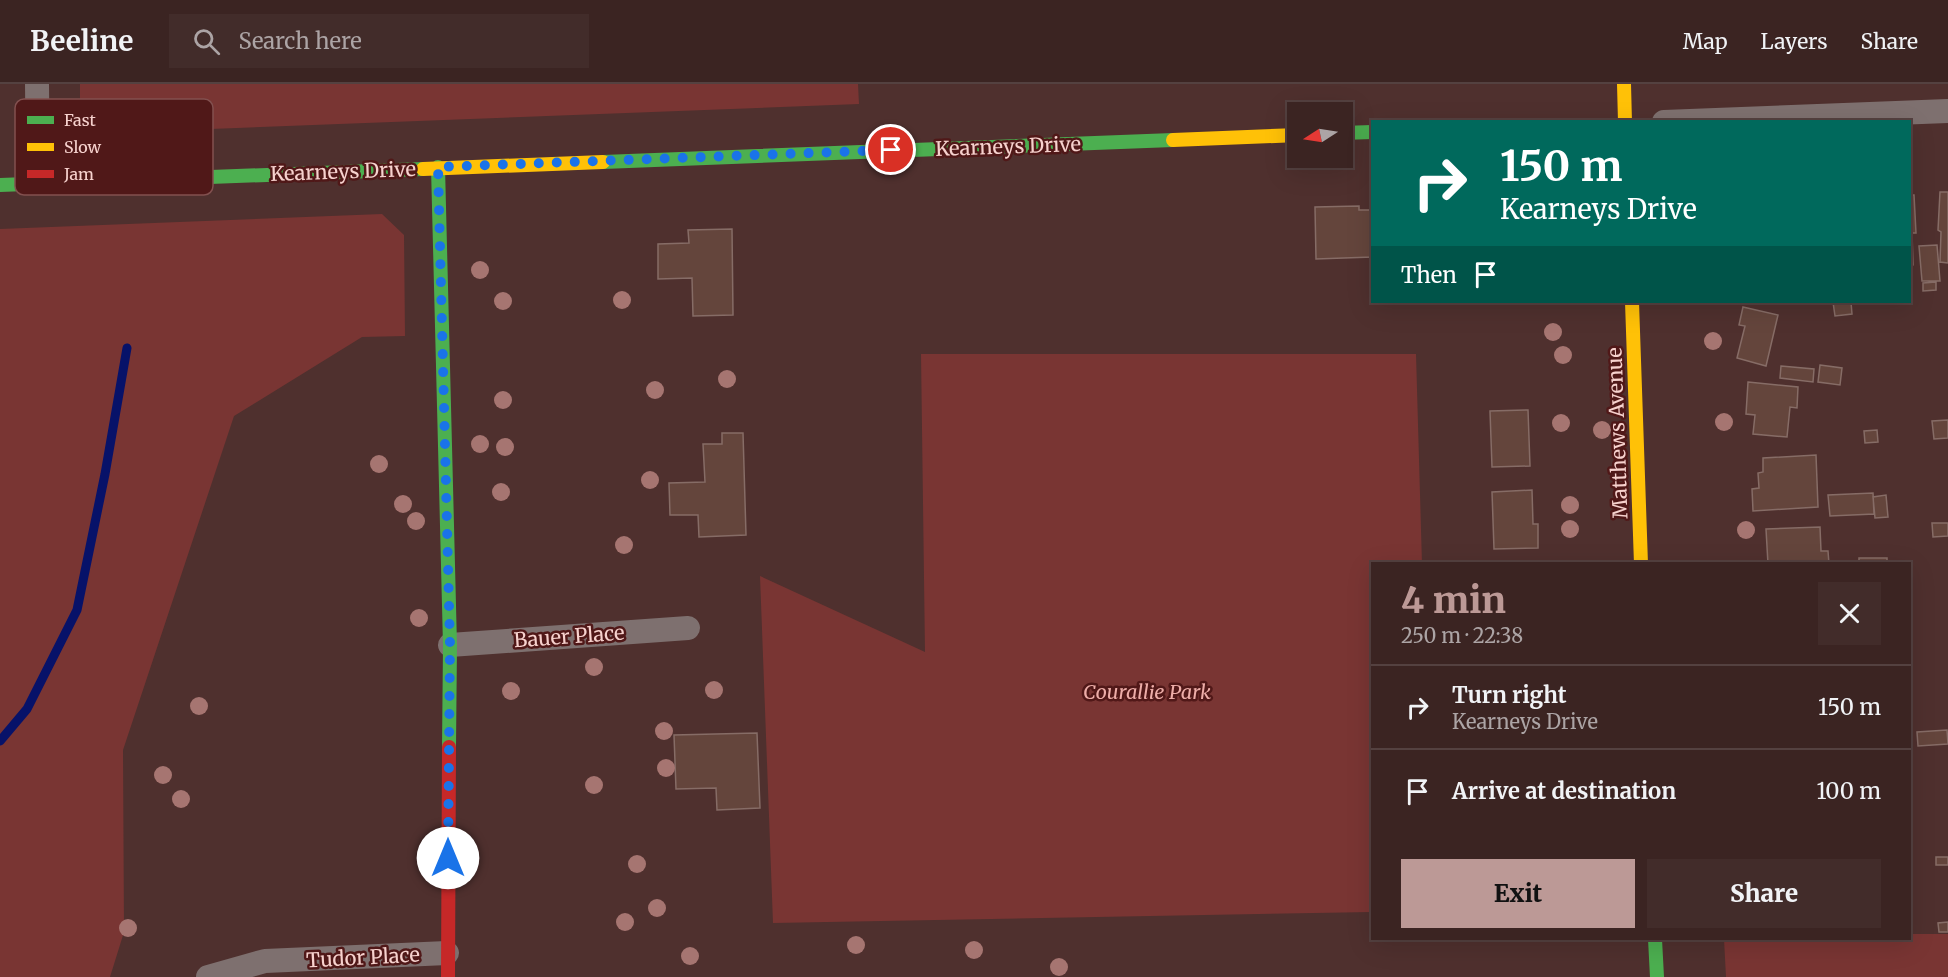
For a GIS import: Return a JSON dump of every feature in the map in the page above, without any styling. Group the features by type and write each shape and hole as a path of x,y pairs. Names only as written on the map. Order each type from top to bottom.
{"street":[{"path":"37,84 37,99"},
{"path":"1624,84 1625,120"},
{"path":"1716,120 1948,111"},
{"path":"1353,133 1371,132"},
{"name":"Kearneys Drive","path":"213,176 1287,135"},
{"path":"438,167 450,645 448,977"},
{"name":"Kearneys Drive","path":"0,185 15,184"},
{"name":"Matthews Avenue","path":"1632,303 1641,562"},
{"name":"Bauer Place","path":"450,645 688,628"},
{"path":"1655,940 1657,977"},
{"name":"Tudor Place","path":"208,977 265,961 447,952"}],"green space":[{"path":"80,84 858,84 859,104 213,129 213,99 80,99"},
{"path":"382,214 404,235 405,336 362,337 234,416 123,750 124,932 110,977 0,977 0,229"},
{"name":"Courallie Park","path":"921,354 1416,354 1422,562 1371,562 1371,912 773,923 760,576 925,652"},
{"path":"1911,934 1948,934 1948,977 1726,977 1724,940 1911,940"}],"building":[{"path":"1940,192 1948,192 1948,263 1940,262 1941,232 1938,230"},
{"path":"1911,195 1914,195 1916,233 1912,233 1913,265 1911,266"},
{"path":"1359,206 1359,210 1371,210 1371,257 1316,259 1315,207"},
{"path":"732,229 733,315 693,316 692,278 658,279 658,244 689,243 688,230"},
{"path":"1937,245 1940,281 1922,281 1919,246"},
{"path":"1936,282 1936,290 1923,291 1923,283"},
{"path":"1833,303 1851,303 1852,314 1835,316"},
{"path":"1743,307 1778,315 1766,366 1737,358 1745,326 1739,325"},
{"path":"1820,365 1842,368 1840,385 1818,382"},
{"path":"1781,366 1814,369 1813,382 1780,378"},
{"path":"1748,382 1798,387 1797,408 1790,407 1787,437 1753,434 1755,415 1746,414"},
{"path":"1528,410 1530,466 1492,467 1490,411"},
{"path":"1948,420 1948,438 1934,439 1932,421"},
{"path":"1877,430 1878,442 1865,443 1864,431"},
{"path":"722,433 743,433 746,535 699,537 698,515 670,515 669,483 705,482 703,444 722,444"},
{"path":"1816,455 1818,507 1753,511 1752,489 1759,488 1758,473 1763,472 1763,458"},
{"path":"1532,490 1533,524 1538,524 1538,548 1494,549 1492,492"},
{"path":"1873,493 1874,514 1830,516 1828,495"},
{"path":"1886,495 1888,517 1875,518 1873,497"},
{"path":"1932,523 1948,523 1948,536 1933,537"},
{"path":"1820,527 1821,551 1828,551 1829,562 1768,562 1766,529"},
{"path":"1859,558 1887,558 1887,562 1859,562"},
{"path":"1947,730 1948,744 1918,746 1917,732"},
{"path":"757,733 760,808 717,810 716,788 676,789 674,735"},
{"path":"1936,857 1948,857 1948,865 1936,865"},
{"path":"1948,922 1948,932 1939,932 1938,923"}],"waterway":[{"path":"0,741 27,709 77,610 105,474 127,348"}],"traffic: fast":[{"path":"1353,133 1371,132"},
{"path":"603,162 1173,140"},
{"path":"438,167 450,645 449,747"},
{"path":"213,177 423,169"},
{"path":"0,185 15,184"},
{"path":"1655,940 1657,977"}],"traffic: slow":[{"path":"1624,84 1625,120"},
{"path":"1173,140 1287,135"},
{"path":"423,169 603,162"},
{"path":"1632,303 1641,562"}],"traffic: jam":[{"path":"448,977 449,747"}],"route":[{"path":"448,858 450,645 438,167 891,150"}]}
